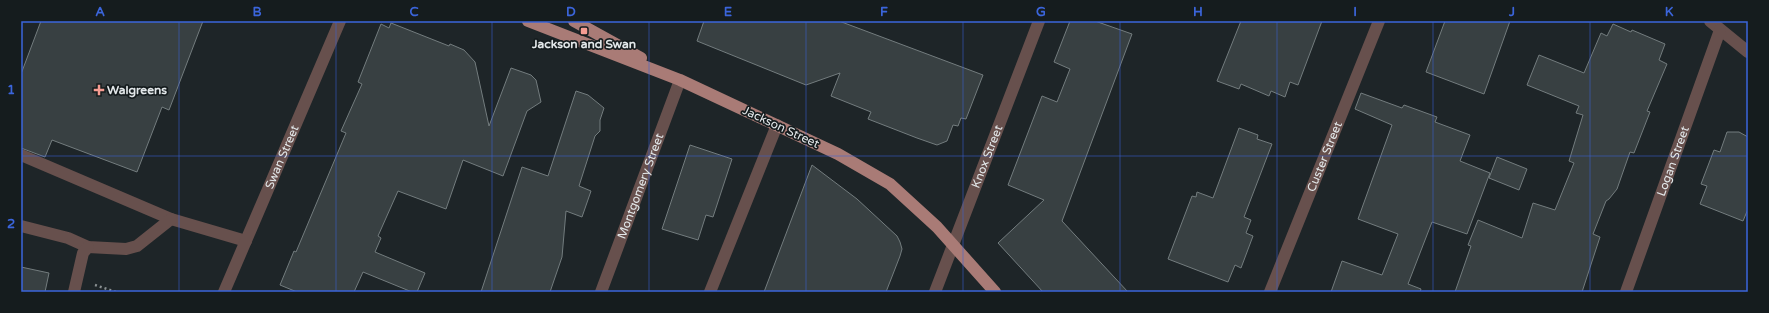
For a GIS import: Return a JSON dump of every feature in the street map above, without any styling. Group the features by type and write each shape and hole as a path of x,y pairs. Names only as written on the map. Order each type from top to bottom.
{"main road":[{"name":"Jackson Street","path":"528,21 680,80 838,154 890,184 937,227 995,292"},
{"path":"574,21 680,80"}],"street":[{"name":"Swan Street","path":"224,292 340,21"},
{"name":"Knox Street","path":"935,292 1039,21"},
{"name":"Custer Street","path":"1270,292 1379,21"},
{"path":"1710,21 1748,52"},
{"name":"Logan Street","path":"1626,292 1720,30"},
{"name":"Montgomery Street","path":"601,292 680,80"},
{"path":"710,292 777,125"},
{"path":"21,154 171,219 246,241"},
{"path":"21,226 68,238 88,247 126,249 137,246 171,219"},
{"path":"74,292 83,253 88,247"}],"building":[{"name":"Walgreens","path":"41,21 203,21 169,110 162,107 137,172 52,140 45,157 21,148 21,74"},
{"path":"704,21 839,21 983,75 966,119 961,118 958,126 953,125 947,141 937,145 868,119 871,112 831,96 840,73 806,85 697,41"},
{"path":"1070,21 1095,21 1132,34 1062,221 1128,292 1043,292 998,243 1044,200 1008,185 1042,96 1057,102 1070,69 1054,62"},
{"path":"1241,21 1322,21 1298,85 1290,82 1285,97 1271,91 1269,96 1241,84 1239,89 1217,81"},
{"path":"1445,21 1510,21 1484,94 1426,72"},
{"path":"391,23 449,46 450,44 464,50 475,62 489,126 511,68 531,75 536,80 541,102 527,111 503,176 463,160 446,209 398,191 378,236 381,238 375,252 425,273 417,292 412,292 363,272 354,292 297,292 280,285 294,251 296,252 346,133 341,131 362,84 358,82 381,24 389,28"},
{"path":"1613,24 1631,32 1632,30 1665,44 1659,60 1667,64 1647,111 1650,112 1634,153 1630,152 1617,189 1606,201 1593,234 1600,237 1582,292 1455,292 1471,246 1468,245 1478,220 1522,238 1533,203 1555,210 1574,163 1569,161 1583,115 1576,113 1579,106 1527,85 1539,55 1584,73 1601,33 1607,36"},
{"path":"576,91 588,95 604,108 600,120 600,131 595,136 579,186 591,191 582,217 566,211 562,257 550,292 481,292 522,167 548,176"},
{"path":"1361,93 1402,108 1404,105 1437,117 1435,122 1470,135 1460,161 1490,173 1467,234 1432,222 1408,284 1421,289 1420,292 1331,292 1342,261 1382,275 1398,234 1358,219 1392,125 1355,109"},
{"path":"1239,128 1258,135 1257,139 1272,144 1244,217 1251,220 1246,233 1253,236 1241,268 1235,265 1228,282 1168,259 1192,196 1196,197 1197,192 1213,198"},
{"path":"1727,132 1739,132 1748,137 1748,209 1743,221 1700,204 1707,186 1701,184 1714,150 1720,152"},
{"path":"690,145 732,159 713,217 706,215 698,240 662,229"},
{"path":"1497,157 1527,169 1519,190 1489,178"},
{"path":"812,165 857,199 897,236 902,249 886,292 764,292"},
{"path":"21,267 49,273 45,292 21,292"}],"place":[{"name":"Jackson and Swan","path":"584,31"},
{"name":"Walgreens","path":"99,90"}]}
